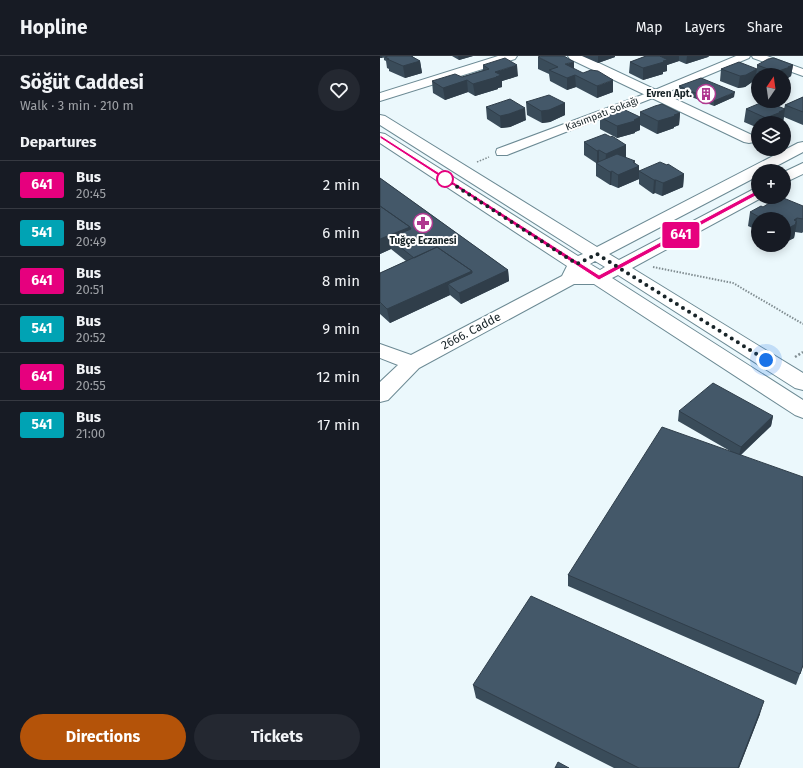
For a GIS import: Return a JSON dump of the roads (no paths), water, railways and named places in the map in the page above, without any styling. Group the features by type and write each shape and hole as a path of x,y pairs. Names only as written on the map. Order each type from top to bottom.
{"main road":[{"path":"380,97 510,56"},
{"path":"574,56 749,139"},
{"path":"380,119 803,383"},
{"path":"380,137 574,272 597,254 803,146"},
{"path":"791,174 803,168"},
{"path":"599,278 751,197"},
{"path":"657,248 653,267 656,281 664,296"},
{"name":"2666. Cadde","path":"380,395 412,363 574,272 599,278"},
{"path":"599,278 803,410"},
{"path":"380,352 412,363"}],"street":[{"name":"Kasımpatı Sokağı","path":"502,152 654,94 745,56"},
{"path":"757,56 803,73"}],"place":[{"name":"Evren Apt.","path":"706,94"},
{"name":"Tuğçe Eczanesi","path":"423,223"}]}
